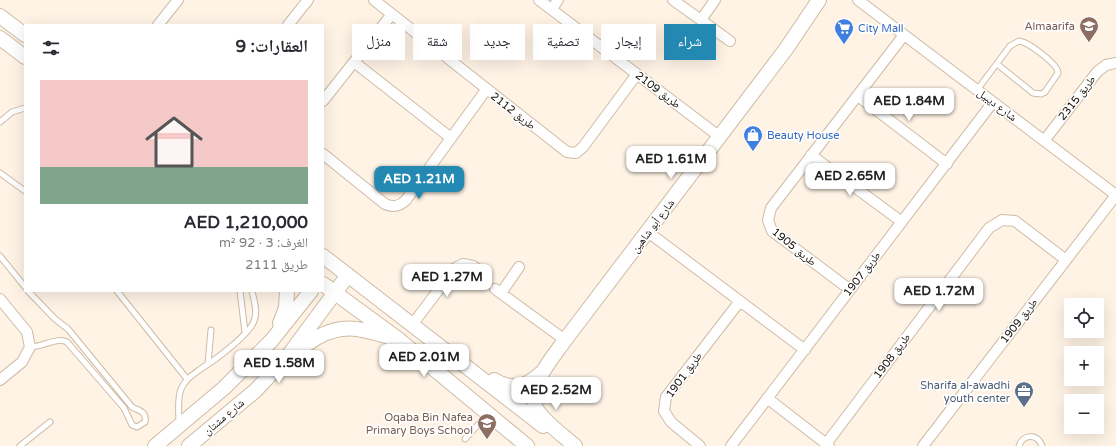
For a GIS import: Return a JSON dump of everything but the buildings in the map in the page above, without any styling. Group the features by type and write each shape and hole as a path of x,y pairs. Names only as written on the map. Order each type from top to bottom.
{"street":[{"path":"160,24 178,0"},
{"path":"289,24 308,0"},
{"name":"طريق 2112","path":"374,0 486,90 563,150 571,154 576,153 583,147 637,74"},
{"name":"طريق 2109","path":"539,0 720,137"},
{"path":"552,9 558,0"},
{"path":"673,0 730,41"},
{"path":"701,20 715,0"},
{"name":"شارع أبو شاهين","path":"458,360 500,384 510,387 521,387 533,381 542,373 565,340 786,49 819,0"},
{"name":"شارع ديبيل","path":"858,0 1116,195"},
{"path":"324,100 392,14"},
{"path":"0,16 24,34"},
{"name":"طريق 1905","path":"849,289 776,235 769,226 769,214 811,155 858,96 904,34"},
{"path":"0,38 24,56"},
{"path":"354,62 451,138"},
{"name":"طريق 2315","path":"1044,141 1097,72 1106,65 1116,63"},
{"path":"324,155 385,204 399,206 406,200 486,90"},
{"path":"858,96 947,164"},
{"name":"طريق 1907","path":"731,446 805,350 849,289 947,164 993,102"},
{"path":"811,155 902,222"},
{"name":"طريق 1909","path":"923,446 1116,195"},
{"name":"طريق 1908","path":"767,398 827,445 988,228 1002,220 1015,221 1066,260"},
{"path":"648,232 805,350"},
{"path":"324,273 328,260 504,394 568,446"},
{"path":"412,325 455,268 463,264 473,266 483,274"},
{"path":"519,267 498,291 565,340"},
{"name":"شارع مشتان","path":"190,446 255,391 288,356 329,288 348,275"},
{"path":"329,288 398,339 527,446"},
{"path":"272,340 286,308 287,292"},
{"name":"شارع مشتان","path":"155,446 224,388 272,340 310,292"},
{"path":"0,299 26,332 30,347 22,362 0,380"},
{"name":"طريق 1901","path":"700,446 671,422 664,412 666,397 740,301"},
{"path":"288,356 316,337 339,329 356,328 398,339"},
{"name":"شارع أبو شاهين","path":"542,373 533,396 535,407 575,446"}],"lane":[{"path":"977,90 1013,43 1023,41 1054,64 1058,73 1045,92 1037,94 1033,93 997,64"},
{"path":"0,122 12,112 24,108"},
{"path":"0,173 24,190"},
{"path":"0,256 24,286"},
{"path":"29,292 55,319 68,329 132,407 144,413 146,417 145,422 137,427 132,425 124,408 67,342 58,340 42,346 30,347"},
{"path":"118,292 187,379"},
{"path":"240,292 245,332"},
{"path":"179,426 179,400 181,389 187,379 208,364 245,332 254,322 255,315 252,292"},
{"path":"208,364 211,330"},
{"path":"465,439 488,414"},
{"path":"20,446 50,422"},
{"path":"1019,446 1022,439 1028,436 1035,437 1040,441 1042,446"}],"place":[{"name":"Almaarifa","path":"1089,43"},
{"name":"City Mall","path":"844,45"},
{"name":"Beauty House","path":"753,152"},
{"name":"Sharifa al-awadhi youth center","path":"1024,408"},
{"name":"Oqaba Bin Nafea Primary Boys School","path":"487,440"}]}
